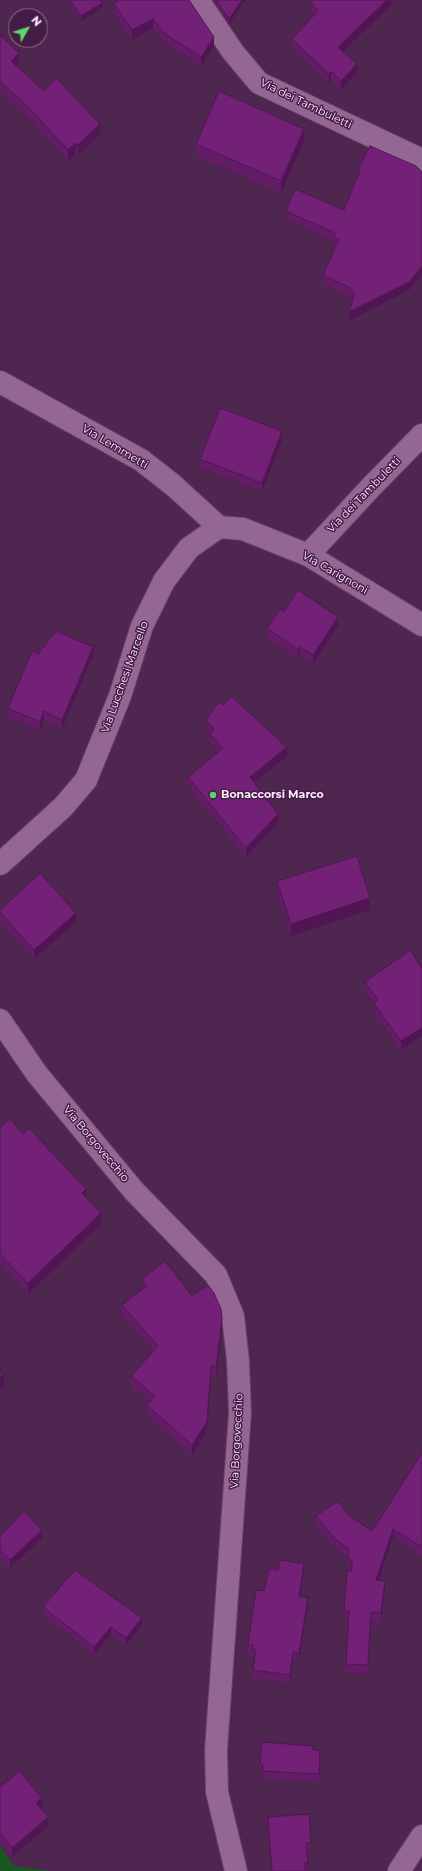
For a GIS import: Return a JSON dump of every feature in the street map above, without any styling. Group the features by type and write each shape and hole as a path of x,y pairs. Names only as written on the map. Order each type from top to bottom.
{"street":[{"name":"Via dei Tambuletti","path":"198,0 234,52 260,83 422,160"},
{"name":"Via Lemmetti","path":"0,382 140,460 173,485 219,527"},
{"name":"Via dei Tambuletti","path":"308,555 422,435"},
{"name":"Via Carignoni","path":"219,527 243,529 308,555 422,625"},
{"name":"Via Lucchesi Marcello","path":"0,864 63,806 86,780 120,696 142,626 164,582 188,548 219,527"},
{"name":"Via Borgovecchio","path":"0,1020 37,1074 134,1191 216,1275 233,1316 238,1361 240,1413 216,1750 217,1792 236,1871"},
{"path":"399,1871 422,1836"}],"green space":[{"path":"0,1846 14,1866 50,1871 0,1871"}],"building":[{"path":"70,0 101,0 102,3 81,16"},
{"path":"118,0 189,0 214,37 201,57 164,33 153,19 132,30 114,4"},
{"path":"216,0 242,0 229,19"},
{"path":"313,0 387,0 338,47 357,64 341,81 331,71 329,74 292,39 318,11 311,2"},
{"path":"0,35 8,43 8,48 14,48 19,53 11,61 44,91 56,78 100,124 78,145 76,143 68,150 31,110 0,81"},
{"path":"219,91 304,129 281,181 196,144"},
{"path":"370,146 416,166 422,172 422,267 409,282 349,312 355,293 350,291 351,288 323,275 339,239 334,237 335,233 286,211 295,189 344,210 360,170 358,169"},
{"path":"220,408 282,431 262,483 200,459"},
{"path":"298,590 338,617 313,655 300,647 298,650 267,628 280,609 284,612"},
{"path":"56,631 93,647 62,720 44,711 40,722 8,708 32,651 38,654"},
{"path":"231,696 287,747 250,777 278,814 246,848 188,777 223,748 210,734 214,729 206,720 219,702 223,705"},
{"path":"357,856 370,898 291,924 277,881"},
{"path":"40,873 76,913 34,950 0,912 0,910"},
{"path":"410,950 422,968 422,1028 401,1041 374,1004 378,1000 365,982"},
{"path":"10,1119 23,1134 29,1128 86,1189 82,1193 101,1213 28,1283 0,1254 0,1128"},
{"path":"165,1261 192,1296 208,1285 214,1293 221,1309 222,1319 216,1367 211,1366 207,1422 192,1445 147,1405 155,1396 131,1376 158,1346 122,1305 147,1286 142,1279"},
{"path":"0,1370 4,1374 0,1378"},
{"path":"422,1453 422,1547 393,1529 376,1580 385,1581 381,1613 371,1612 368,1665 346,1664 349,1611 344,1611 347,1570 352,1571 352,1561 348,1556 349,1549 335,1539 316,1516 338,1501 347,1514 372,1531"},
{"path":"24,1511 42,1530 10,1560 0,1550 0,1536"},
{"path":"280,1560 304,1564 299,1596 308,1598 299,1653 293,1652 290,1675 253,1670 256,1650 252,1649 253,1646 248,1645 256,1590 264,1591 269,1569 278,1570"},
{"path":"75,1570 142,1618 126,1638 111,1627 94,1647 43,1607"},
{"path":"262,1742 313,1746 313,1750 320,1751 319,1774 262,1771 263,1764 260,1764"},
{"path":"20,1771 42,1798 36,1803 48,1817 12,1848 0,1833 0,1787"},
{"path":"309,1814 311,1843 306,1843 308,1863 305,1863 305,1871 272,1871 268,1817"}],"place":[{"name":"Bonaccorsi Marco","path":"213,795"}]}
